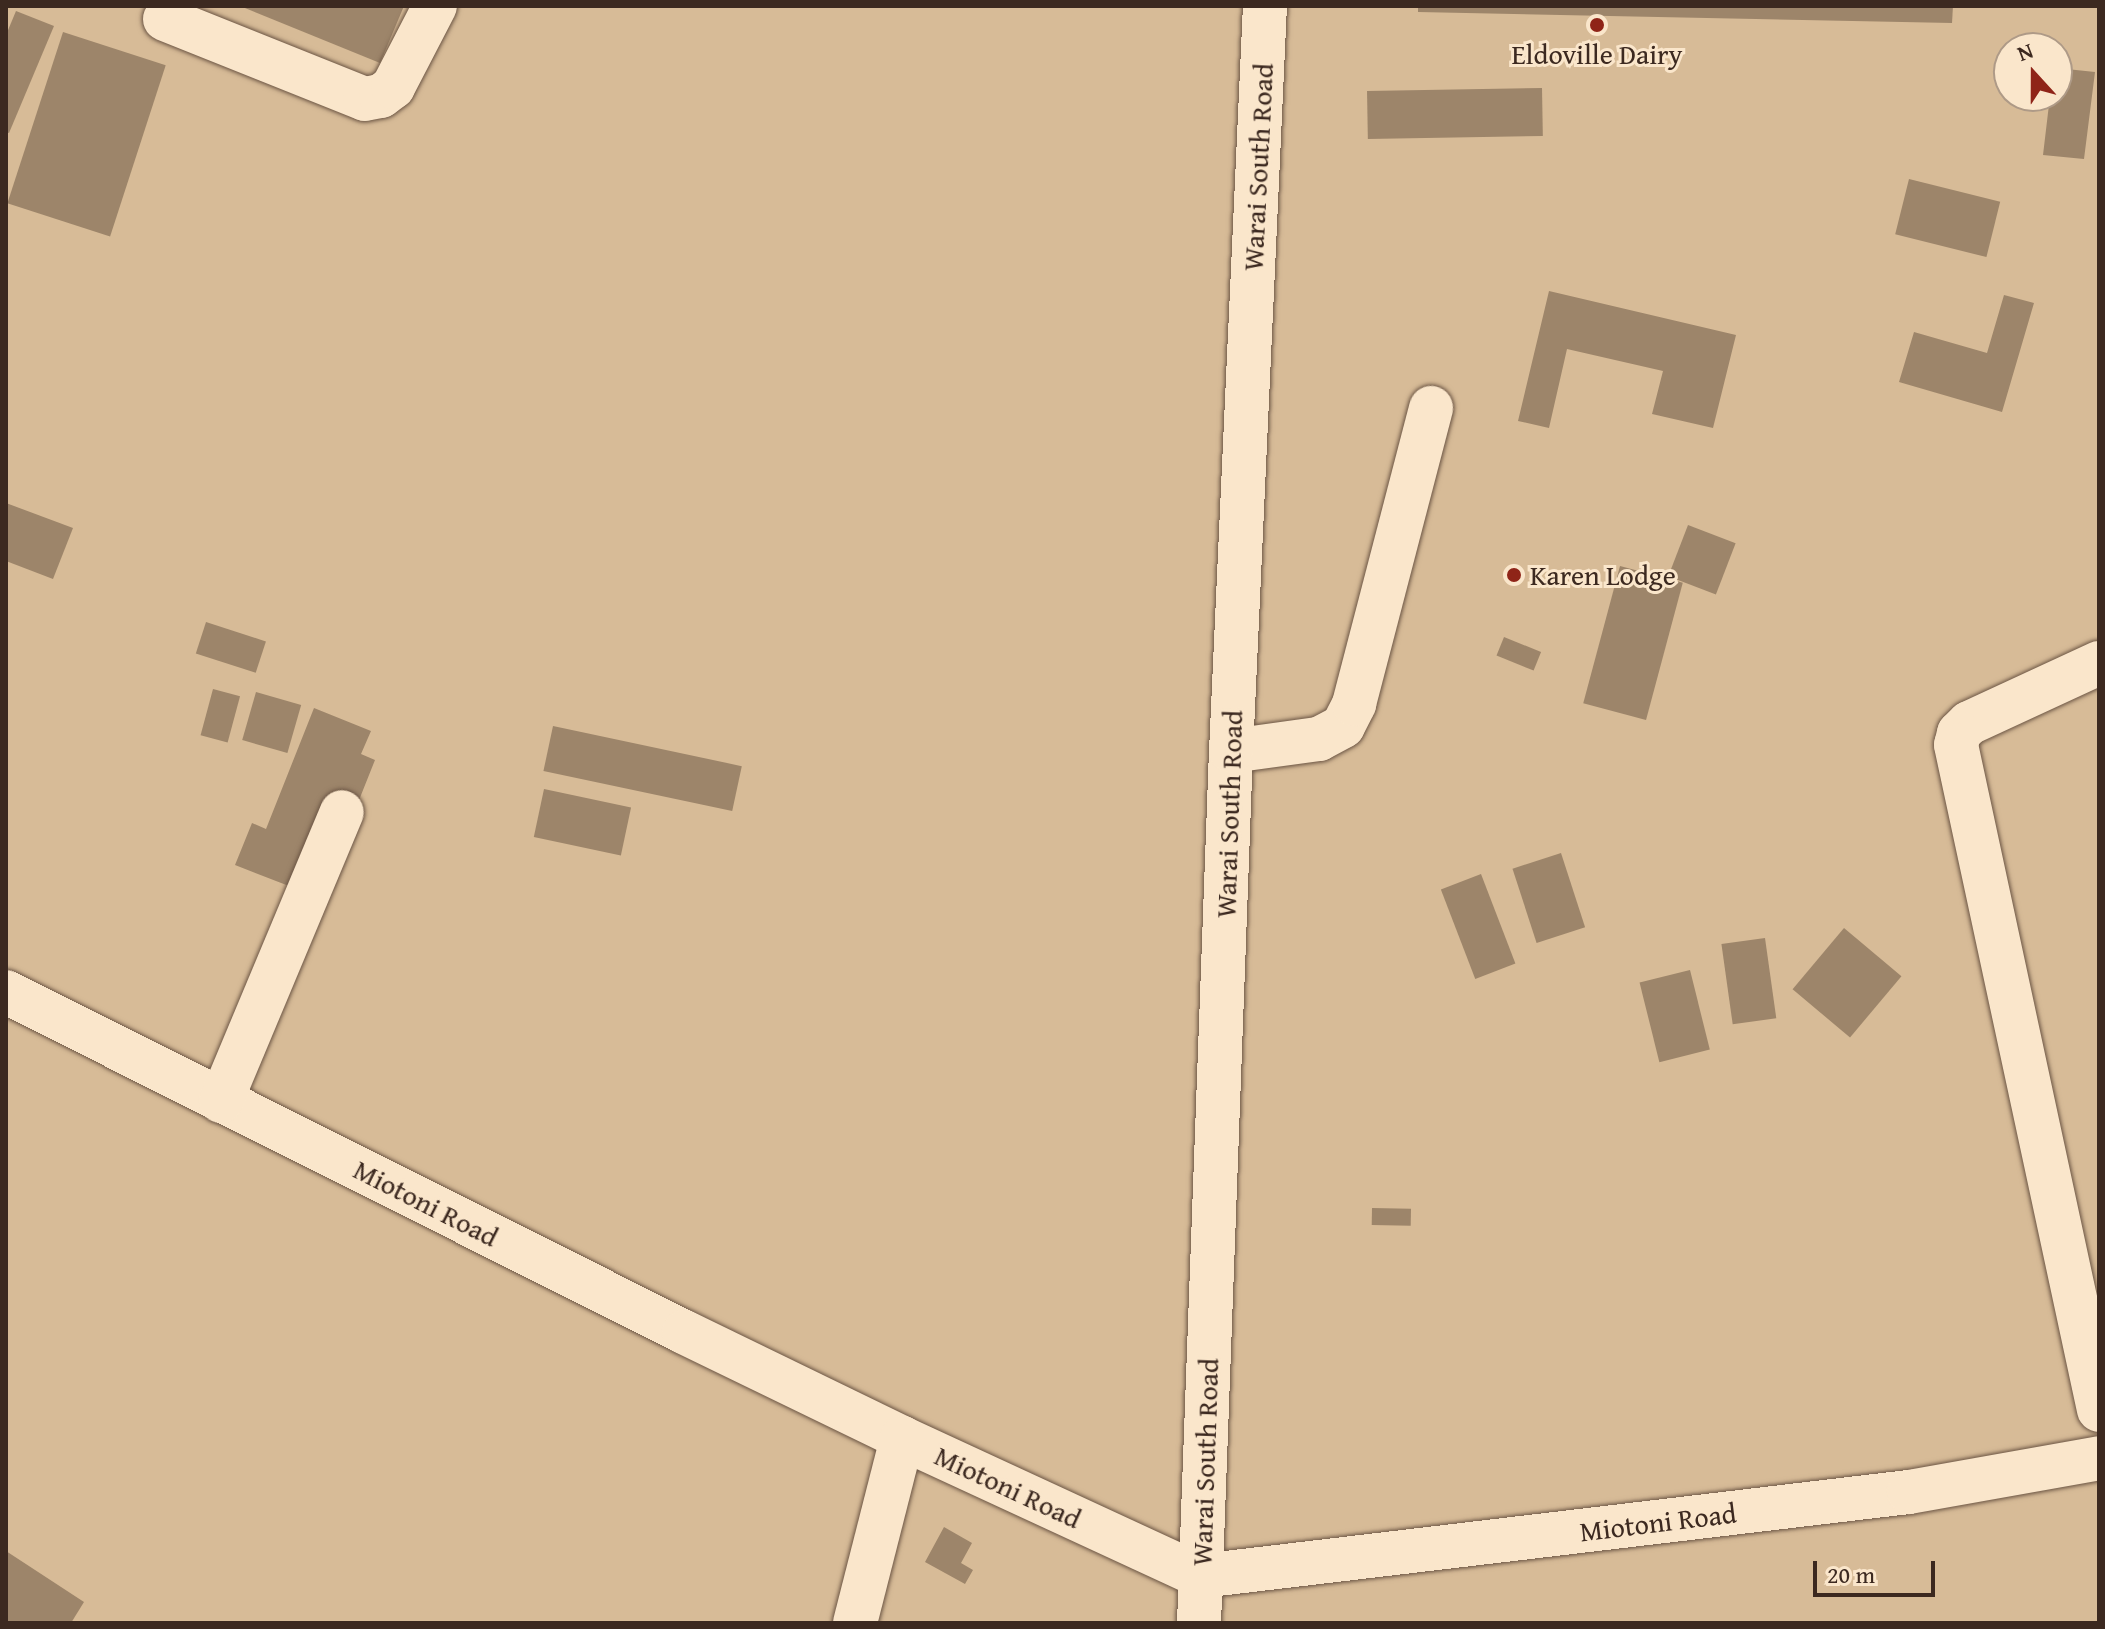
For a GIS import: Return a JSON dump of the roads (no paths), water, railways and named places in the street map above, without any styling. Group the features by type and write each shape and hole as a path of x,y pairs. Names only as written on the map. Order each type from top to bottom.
{"street":[{"path":"165,19 365,99 381,96 393,87 435,6"},
{"name":"Warai South Road","path":"1199,1623 1231,751 1265,6"},
{"path":"1231,751 1319,739 1343,726 1354,704 1431,408"},
{"path":"2099,663 1969,723 1959,733 1956,745 2099,1410"},
{"path":"221,1101 342,812"},
{"name":"Miotoni Road","path":"6,992 902,1438 1201,1576 1909,1492 2099,1458"},
{"path":"855,1623 902,1438"}],"place":[{"name":"Eldoville Dairy","path":"1597,25"},
{"name":"Karen Lodge","path":"1514,575"}]}
